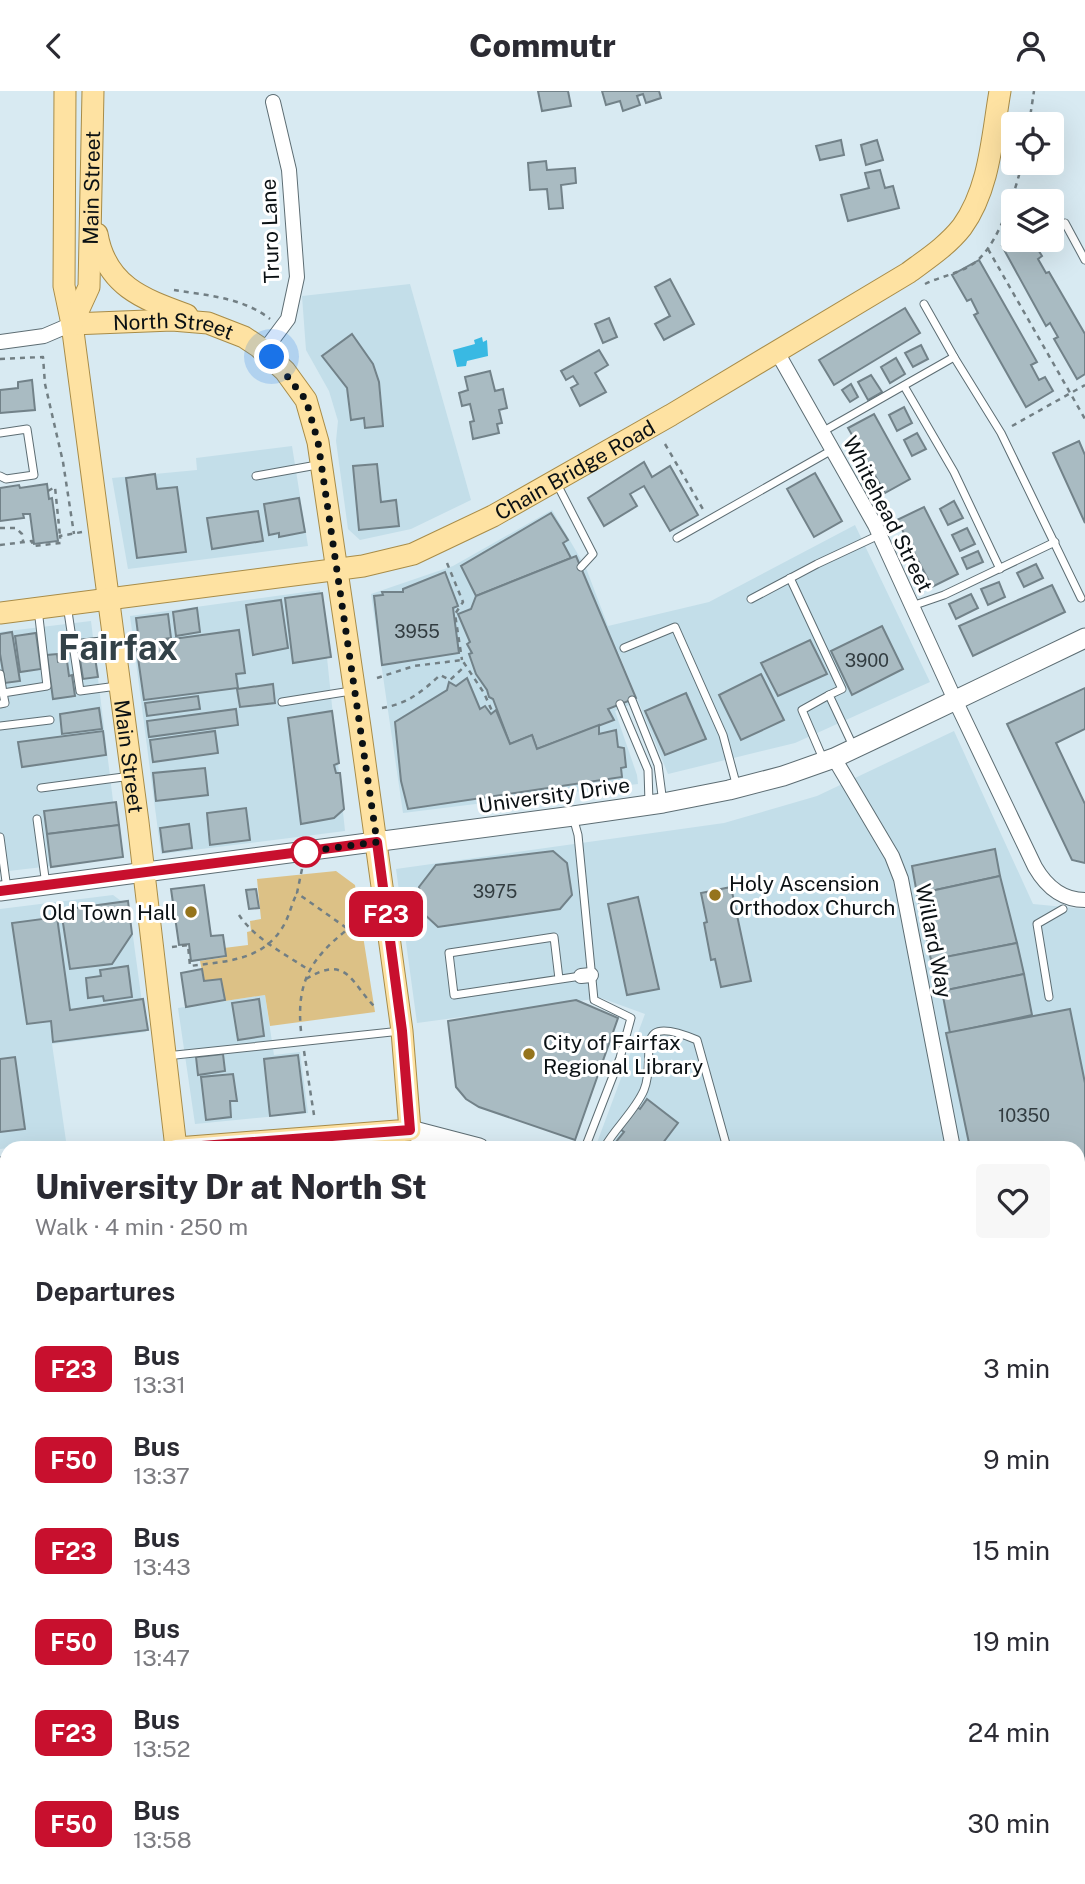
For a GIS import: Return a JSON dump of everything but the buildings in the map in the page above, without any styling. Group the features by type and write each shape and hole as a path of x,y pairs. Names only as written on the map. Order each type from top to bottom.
{"main road":[{"name":"Main Street","path":"65,91 64,286 72,324 109,599 176,1141"},
{"name":"Main Street","path":"72,324 89,287 93,91"},
{"name":"Chain Bridge Road","path":"0,613 363,566 413,554 493,516 776,352 932,256 961,227 979,195 1000,91"},
{"path":"91,198 100,249 106,262 124,285 151,303 208,323"},
{"name":"North Street","path":"72,324 172,320 208,323 244,337 264,351 285,371 306,400 313,418 338,569 377,842 415,1139"},
{"path":"358,1141 415,1139"}],"street":[{"name":"Truro Lane","path":"264,351 288,319 297,277 289,170 273,101"},
{"path":"0,342 44,336 72,324"},
{"name":"Whitehead Street","path":"776,352 880,534 955,699 1041,877 1051,888 1066,897 1085,899"},
{"name":"University Drive","path":"4,891 573,816 656,804 737,788 829,760 1085,638"},
{"name":"Willard Way","path":"829,760 892,856 901,879 952,1141"}],"lane":[{"path":"1065,223 1085,260"},
{"path":"925,304 1001,433 1080,598"},
{"path":"822,432 954,357"},
{"path":"904,386 954,472 1000,569"},
{"path":"0,433 27,429 34,475 6,479 0,476"},
{"path":"677,538 832,450"},
{"path":"256,476 321,464"},
{"path":"556,481 593,554 581,567"},
{"path":"751,599 880,534"},
{"path":"912,606 944,595 1055,542"},
{"path":"790,578 842,689 802,710 829,760"},
{"path":"67,604 80,691 120,686"},
{"path":"3,693 47,686 38,608"},
{"path":"624,648 675,627 723,735 737,788"},
{"path":"73,643 114,639"},
{"path":"0,674 5,703 0,703"},
{"path":"282,702 355,691"},
{"path":"829,695 854,748"},
{"path":"632,700 658,765 656,804"},
{"path":"620,704 648,770 656,804"},
{"path":"0,726 50,720"},
{"path":"41,788 132,776"},
{"path":"573,816 578,835 586,975 594,1000 631,1018 620,1058 588,1141"},
{"path":"37,819 46,885"},
{"path":"0,837 4,891"},
{"path":"1049,997 1038,924 1063,909"},
{"path":"559,979 554,937 449,953 454,995 586,975"},
{"path":"609,1141 643,1093 648,1078 649,1042 655,1034 663,1030 681,1033 697,1040 725,1141"},
{"path":"165,1056 402,1031"}],"path":[{"path":"1031,112 1034,91"},
{"path":"916,289 952,275 979,259 1010,206 1019,175"},
{"path":"988,247 1085,419"},
{"path":"169,289 246,305 271,320"},
{"path":"0,359 49,356"},
{"path":"43,357 74,534"},
{"path":"1001,433 1085,385"},
{"path":"665,444 709,520"},
{"path":"0,545 32,541 33,546 61,543 55,487 48,491"},
{"path":"0,528 16,528 22,534 23,542"},
{"path":"60,536 83,532"},
{"path":"447,563 463,602 455,614 464,667 484,693 492,711"},
{"path":"377,678 414,666 462,660"},
{"path":"382,708 398,705 420,694 440,675 450,680 464,667"},
{"path":"172,947 188,945 190,966 254,955 269,943 284,924 297,893 302,869"},
{"path":"297,893 348,929"},
{"path":"239,915 245,924 269,943 309,970"},
{"path":"314,1115 300,1002 305,980 327,944 364,920"},
{"path":"305,980 329,969 341,971 352,977 363,996 377,1009"}],"shaded area":[{"path":"410,284 471,500 411,529 360,540 348,529 336,441 338,421 329,391 306,350 302,296"},
{"path":"292,446 308,546 128,569 112,478 197,470 196,458"},
{"path":"552,510 586,568 608,626 709,602 855,525 930,682 795,743 668,774 614,642 636,702 615,711 638,784 403,813 371,594 453,566"},
{"path":"320,590 345,831 161,854 130,616"},
{"path":"91,621 120,858 0,872 0,632"},
{"path":"954,731 1033,904 1085,909 1085,1141 598,1141 645,1014 601,998 417,1023 396,869 724,823 817,796"},
{"path":"336,871 355,885 375,1012 270,1026 265,995 225,1001 221,979 204,981 200,961 226,957 224,948 248,945 250,921 261,919 257,879"},
{"path":"113,895 129,907 146,1032 52,1044 66,1141 0,1141 0,909"},
{"path":"265,995 274,1055 300,1052 308,1113 195,1124 178,1008"}],"water":[{"path":"482,337 483,342 487,340 488,356 467,361 466,366 457,367 453,350 475,344 474,340"}],"bus line":[{"name":"F23","path":"0,891 377,842 402,1031 410,1130 267,1141"}],"place":[{"name":"Holy Ascension Orthodox Church","path":"715,895"},
{"name":"Old Town Hall","path":"191,912"},
{"name":"City of Fairfax Regional Library","path":"529,1054"}],"district":[{"name":"Fairfax","path":"118,647"}],"route":[{"path":"272,357 298,387 313,418 338,569 377,842 306,852"}]}
